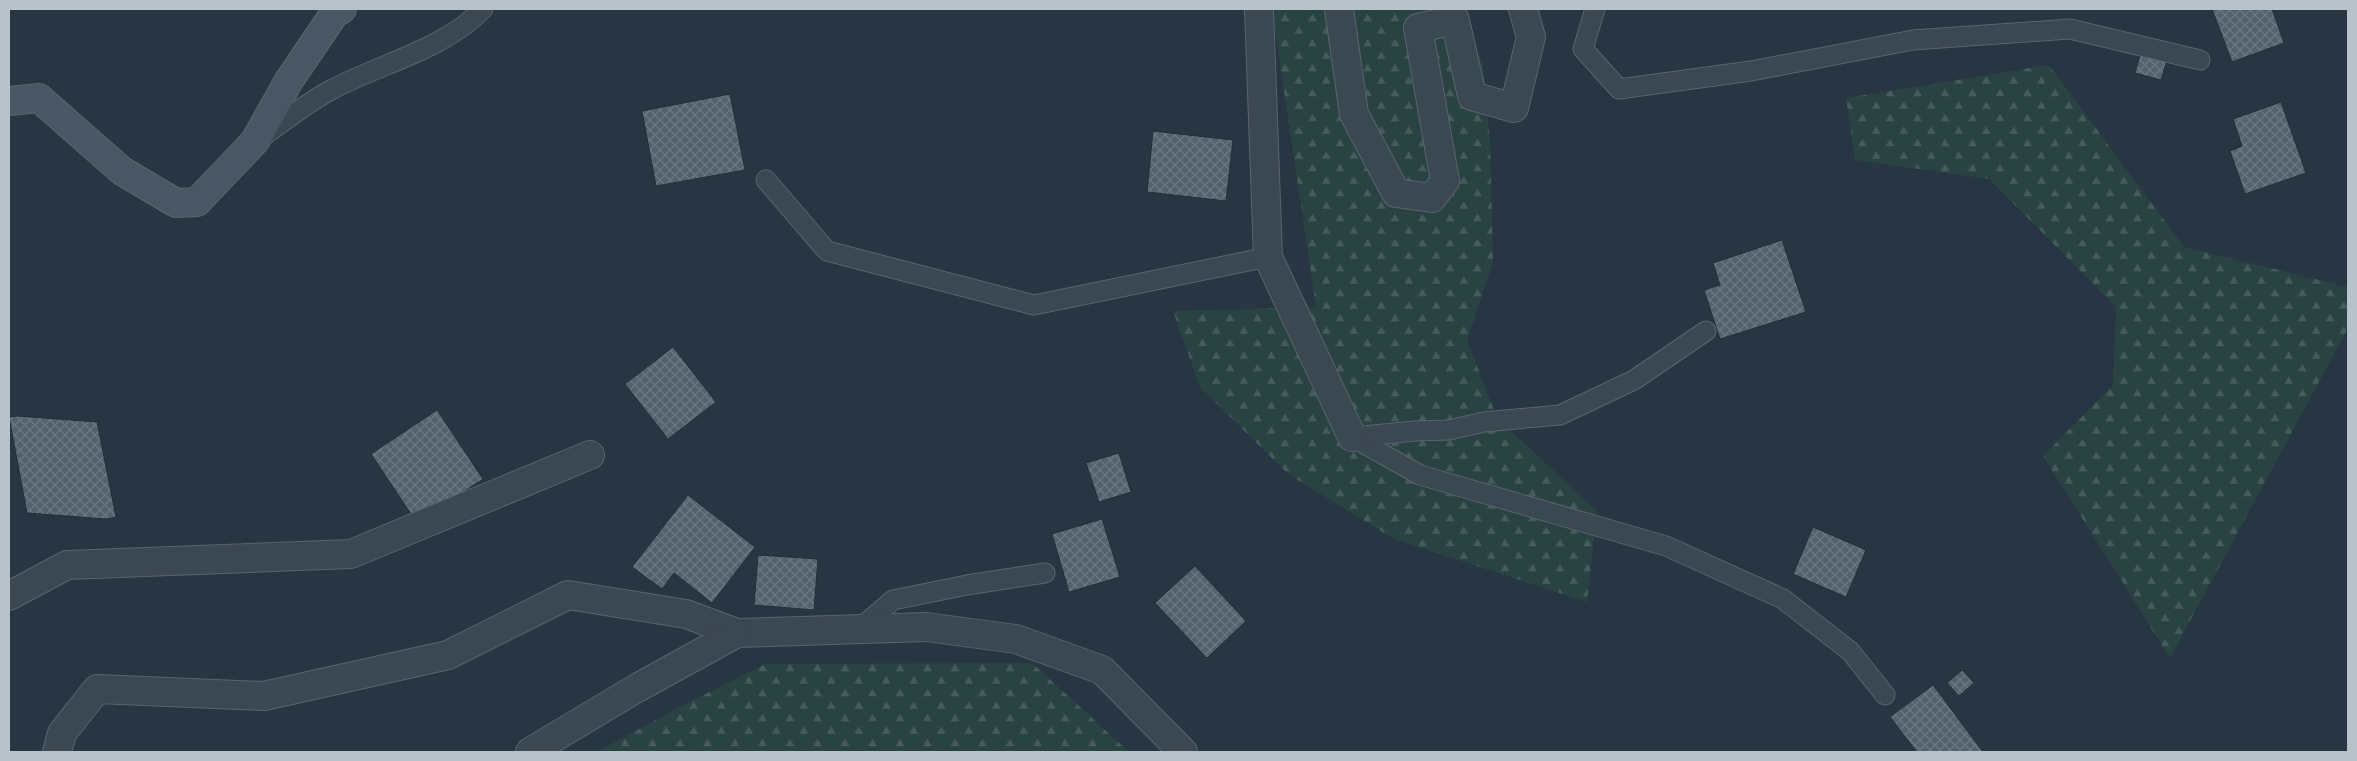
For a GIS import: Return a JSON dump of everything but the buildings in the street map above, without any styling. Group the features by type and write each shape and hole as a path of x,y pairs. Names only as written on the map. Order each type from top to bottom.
{"street":[{"path":"9,100 39,98 122,171 176,203 197,202 255,141 288,82 334,14 342,9"},
{"path":"1259,9 1268,257 1352,438"},
{"path":"1339,9 1354,114 1396,193 1432,198 1445,181 1418,28 1454,20 1472,96 1514,108 1531,36 1523,9"},
{"path":"9,596 67,565 351,554 590,455"},
{"path":"57,752 62,733 96,689 264,696 448,655 568,594 686,614 737,634 926,627 1016,639 1102,670 1183,752"},
{"path":"530,752 637,688 737,634"}],"lane":[{"path":"255,141 332,89 438,41 472,20 483,9"},
{"path":"1595,9 1583,49 1619,89 1751,71 1913,40 2070,29 2200,60"},
{"path":"766,180 826,250 1034,305 1268,257"},
{"path":"1352,438 1416,431 1449,430 1484,422 1560,414 1634,380 1706,331"},
{"path":"1352,438 1420,475 1666,546 1783,598 1850,651 1885,695"},
{"path":"858,630 893,600 967,585 1045,573"}],"green space":[{"path":"1276,9 1460,9 1483,64 1490,142 1493,262 1467,340 1497,418 1597,511 1587,602 1394,539 1288,474 1200,387 1173,311 1316,307 1273,17"},
{"path":"2049,65 2184,247 2348,287 2348,328 2170,658 2043,456 2113,385 2116,307 1989,179 1855,160 1846,98"},
{"path":"1032,663 1129,752 597,752 765,664"}]}
